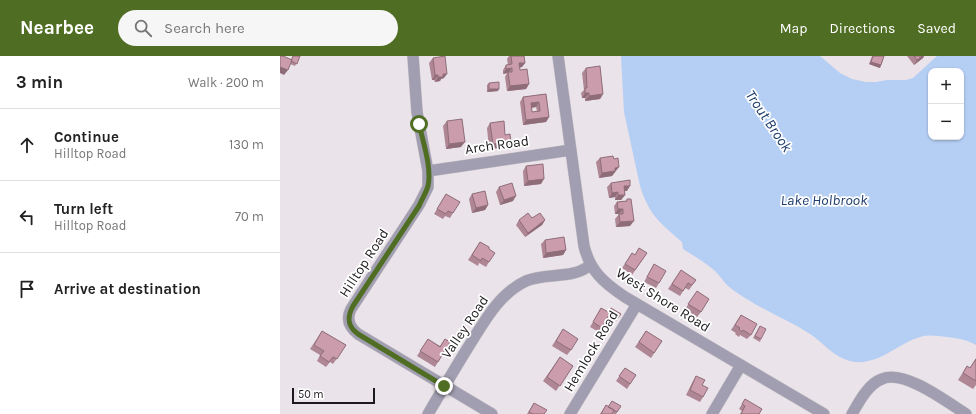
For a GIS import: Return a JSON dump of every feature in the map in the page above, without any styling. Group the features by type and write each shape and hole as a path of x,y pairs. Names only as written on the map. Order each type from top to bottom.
{"street":[{"name":"Hilltop Road","path":"413,56 417,112 428,171 428,186 423,198 353,306 349,321 352,328 358,334 492,414"},
{"name":"West Shore Road","path":"558,56 584,246 590,265 610,286 637,304 824,414"},
{"name":"Arch Road","path":"428,171 571,150"},
{"name":"Valley Road","path":"428,414 491,312 511,291 532,279 578,272 590,265"},
{"name":"Hemlock Road","path":"570,414 637,304"},
{"path":"712,414 741,365"},
{"path":"852,414 872,386 882,378 888,377 901,378 914,383 966,414"}],"water":[{"name":"Lake Holbrook","path":"621,56 820,56 840,73 852,79 866,82 876,82 887,80 906,80 913,78 937,56 976,56 976,345 959,339 927,336 912,340 878,358 869,361 860,362 844,359 802,329 739,294 725,283 711,268 683,249 682,242 661,224 651,211 643,196 624,112"}],"building":[{"path":"280,56 292,60 288,70 280,67"},
{"path":"293,56 300,56 297,64 291,61"},
{"path":"445,56 447,74 443,74 443,77 438,77 438,75 435,75 433,58"},
{"path":"511,56 524,56 525,63 519,63 520,70 527,69 529,84 510,86 508,72 512,72 512,68 506,69 506,65 512,64"},
{"path":"873,56 884,56 881,65 871,62"},
{"path":"914,56 922,56 917,60"},
{"path":"600,66 603,94 589,96 589,93 585,93 585,88 587,88 586,68"},
{"path":"499,82 499,89 489,89 489,83"},
{"path":"546,94 549,117 526,120 523,97","holes":["539,102 540,111 532,112 531,103"]},
{"path":"462,119 465,142 449,144 447,121"},
{"path":"504,121 505,135 510,134 511,142 493,144 490,123"},
{"path":"613,156 614,159 618,158 619,167 615,168 615,171 602,173 600,158"},
{"path":"543,164 544,179 528,181 526,166"},
{"path":"630,180 630,186 624,186 625,195 618,195 618,192 612,193 611,183"},
{"path":"512,183 516,196 504,200 499,187"},
{"path":"485,191 488,205 476,208 472,194"},
{"path":"446,194 460,202 453,213 448,211 446,214 437,209"},
{"path":"627,199 631,199 634,221 620,222 619,214 623,214 623,209 618,209 617,202 627,201"},
{"path":"528,213 532,218 540,213 545,220 528,233 519,220"},
{"path":"564,237 566,250 546,253 545,240"},
{"path":"480,242 489,247 489,249 495,253 489,262 482,258 481,261 472,255"},
{"path":"639,248 647,253 635,270 625,264 632,253 635,255"},
{"path":"654,264 666,271 659,283 647,277"},
{"path":"681,270 696,280 692,285 688,283 683,291 672,284"},
{"path":"697,291 709,299 701,312 688,304"},
{"path":"601,308 610,313 602,328 593,322"},
{"path":"611,308 621,314 618,318 608,312"},
{"path":"741,315 757,324 751,335 743,330 742,332 739,329 740,328 735,325"},
{"path":"760,326 766,329 761,339 755,336"},
{"path":"563,329 578,339 571,350 556,341"},
{"path":"322,331 346,345 337,359 333,357 329,362 320,356 324,351 314,345"},
{"path":"646,331 662,341 654,353 639,342"},
{"path":"428,339 440,347 445,339 450,342 438,362 420,351"},
{"path":"560,357 573,366 560,386 547,377"},
{"path":"976,359 976,381 963,373 967,366 970,368"},
{"path":"625,368 636,375 630,384 619,376"},
{"path":"696,376 705,380 702,385 708,388 703,397 690,390"},
{"path":"745,399 762,409 759,414 741,414 745,406 742,404"},
{"path":"612,401 621,406 617,412 608,407"},
{"path":"534,403 547,410 544,414 533,414 529,412"},
{"path":"606,405 614,410 612,414 601,414"}],"route":[{"path":"419,124 429,176 426,192 419,206 353,306 348,317 350,325 358,334 444,386"}],"water label":[{"name":"Trout Brook","path":"769,121"}]}
